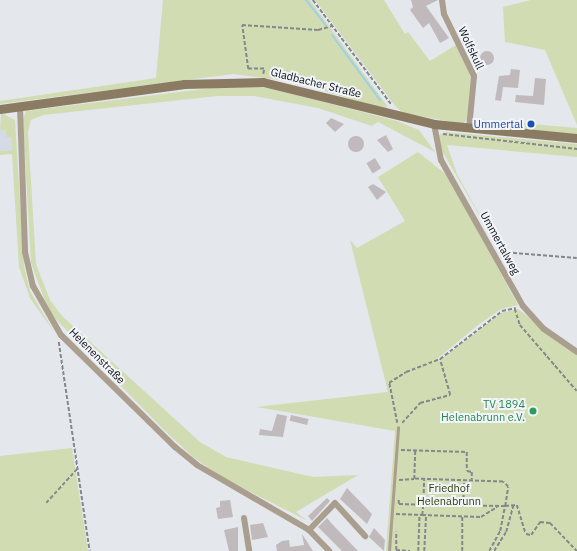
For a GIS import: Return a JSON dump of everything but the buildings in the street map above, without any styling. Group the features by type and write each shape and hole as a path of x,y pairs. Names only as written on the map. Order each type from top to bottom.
{"main road":[{"name":"Gladbacher Straße","path":"0,109 184,84 263,82 434,128 577,138"}],"street":[{"name":"Wolfskull","path":"442,0 444,14 474,76 469,130"},
{"name":"Helenenstraße","path":"20,106 25,252 32,286 61,334 197,465 309,530 329,551"},
{"name":"Ummertalweg","path":"434,128 441,160 523,306 544,329 577,352"},
{"path":"309,530 336,503 365,536"},
{"path":"244,518 249,551"}],"lane":[{"path":"391,551 394,449 398,427"}],"path":[{"path":"313,0 391,105 394,116"},
{"path":"263,82 264,69 248,69 242,25 318,30 332,26"},
{"path":"434,128 458,138 577,149"},
{"path":"493,252 577,258"},
{"path":"398,427 389,384 406,372 440,359 502,311 515,309 520,325 577,391"},
{"path":"61,334 58,349 90,551"},
{"path":"398,427 420,403 450,395 440,359"},
{"path":"394,449 467,452 467,471 472,472 472,480"},
{"path":"414,479 415,451"},
{"path":"46,504 77,469"},
{"path":"399,485 399,479 472,480 506,483 505,506 500,531 489,551"},
{"path":"422,515 424,480"},
{"path":"463,505 464,481"},
{"path":"399,498 398,504 497,507 517,505 526,534 532,535 540,522 550,523 577,551"},
{"path":"494,551 506,532 513,506"},
{"path":"391,514 481,517 497,507"},
{"path":"418,551 419,515"},
{"path":"424,551 426,515"},
{"path":"462,517 462,551"},
{"path":"391,551 410,551"}],"shaded area":[{"path":"0,130 6,130 11,136 12,150 0,151"}],"green space":[{"path":"163,0 310,0 388,107 379,108 296,82 233,74 0,104 0,101 156,78"},
{"path":"315,0 384,0 405,34 408,32 430,61 456,45 471,73 467,119 463,124 404,113 396,107"},
{"path":"531,0 577,0 577,125 545,50 505,42 503,7"},
{"path":"236,85 270,88 397,121 419,130 435,152 378,122 372,126 318,108 254,96 217,96 43,115 31,120 28,132 36,264 50,300 63,317 200,442 226,457 313,477 358,475 296,512 308,521 223,478 193,457 163,429 49,312 31,263 23,120 26,111"},
{"path":"1,113 15,120 24,266 30,291 54,332 30,298 19,267 12,154 0,155 0,151 12,150 11,137 6,137 6,130 0,130"},
{"path":"475,119 577,128 577,135 476,124"},
{"path":"445,132 577,144 577,157 447,145 457,174 496,244 441,149 439,135"},
{"name":"Friedhof Helenabrunn","path":"418,152 448,176 518,305 501,309 478,325 438,358 439,361 501,313 518,309 577,355 577,551 386,551 395,431 257,407 388,392 350,240 357,248 405,221 378,177"},
{"path":"72,448 88,551 0,551 0,456"}],"waterway":[{"path":"306,0 326,26"},
{"path":"332,35 380,100"}],"place":[{"name":"Ummertal","path":"531,124"},
{"name":"TV 1894 Helenabrunn e.V.","path":"533,411"}]}
